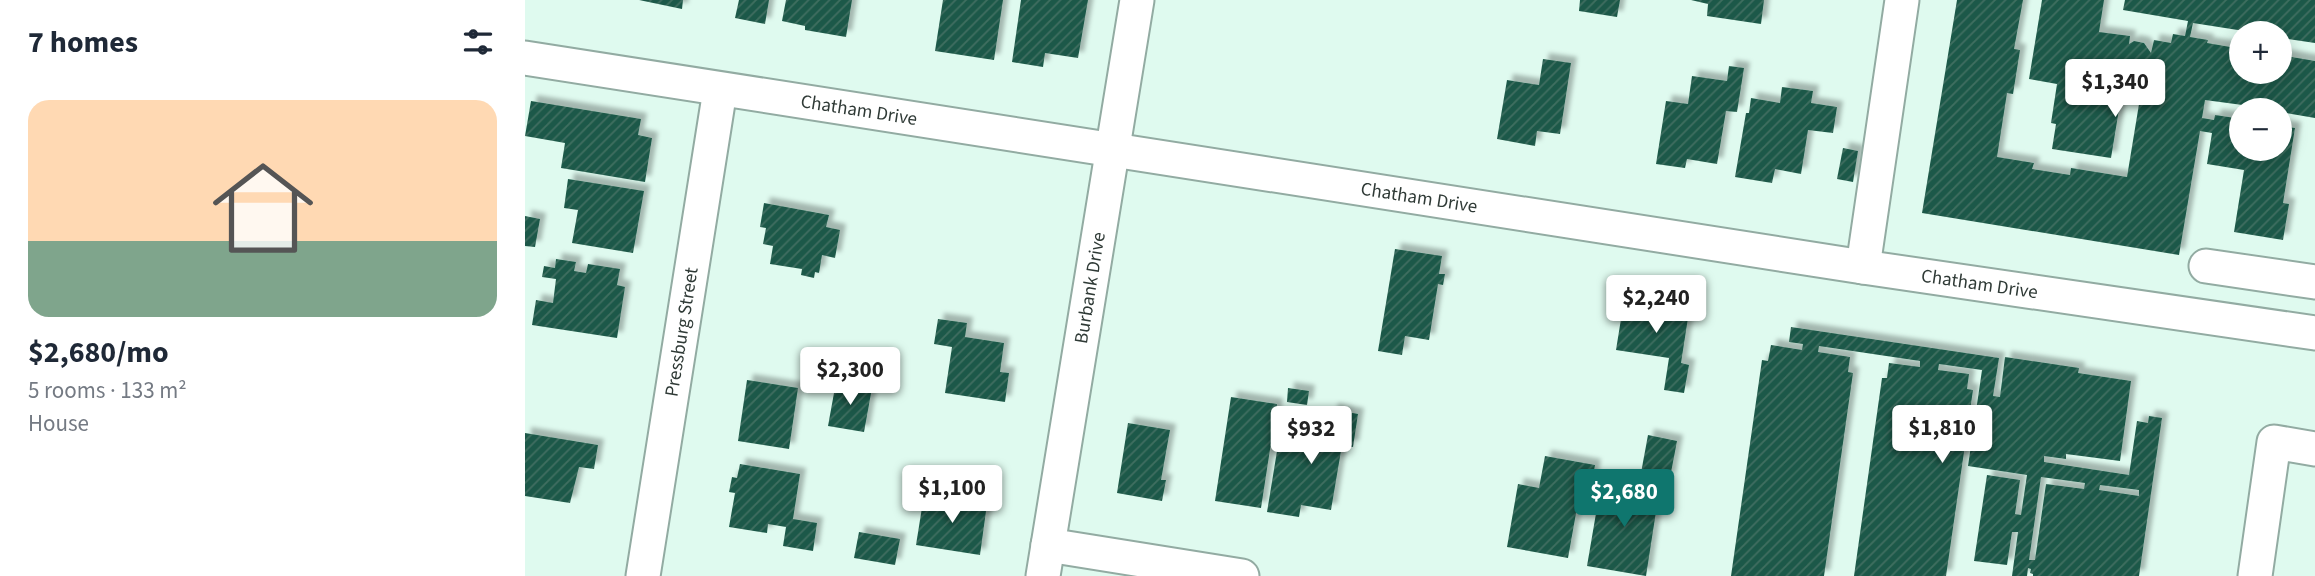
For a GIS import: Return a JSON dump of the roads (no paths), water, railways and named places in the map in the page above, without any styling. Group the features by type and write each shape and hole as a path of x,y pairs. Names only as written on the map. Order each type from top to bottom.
{"street":[{"name":"Burbank Drive","path":"1046,561 1137,0"},
{"path":"1863,267 1902,0"},
{"name":"Chatham Drive","path":"525,58 1863,267 2315,333"},
{"name":"Pressburg Street","path":"643,576 720,90"},
{"path":"2206,266 2315,282"},
{"path":"2261,325 2268,275"},
{"path":"2255,576 2274,442 2315,449"},
{"path":"1046,561 1242,576"}]}
